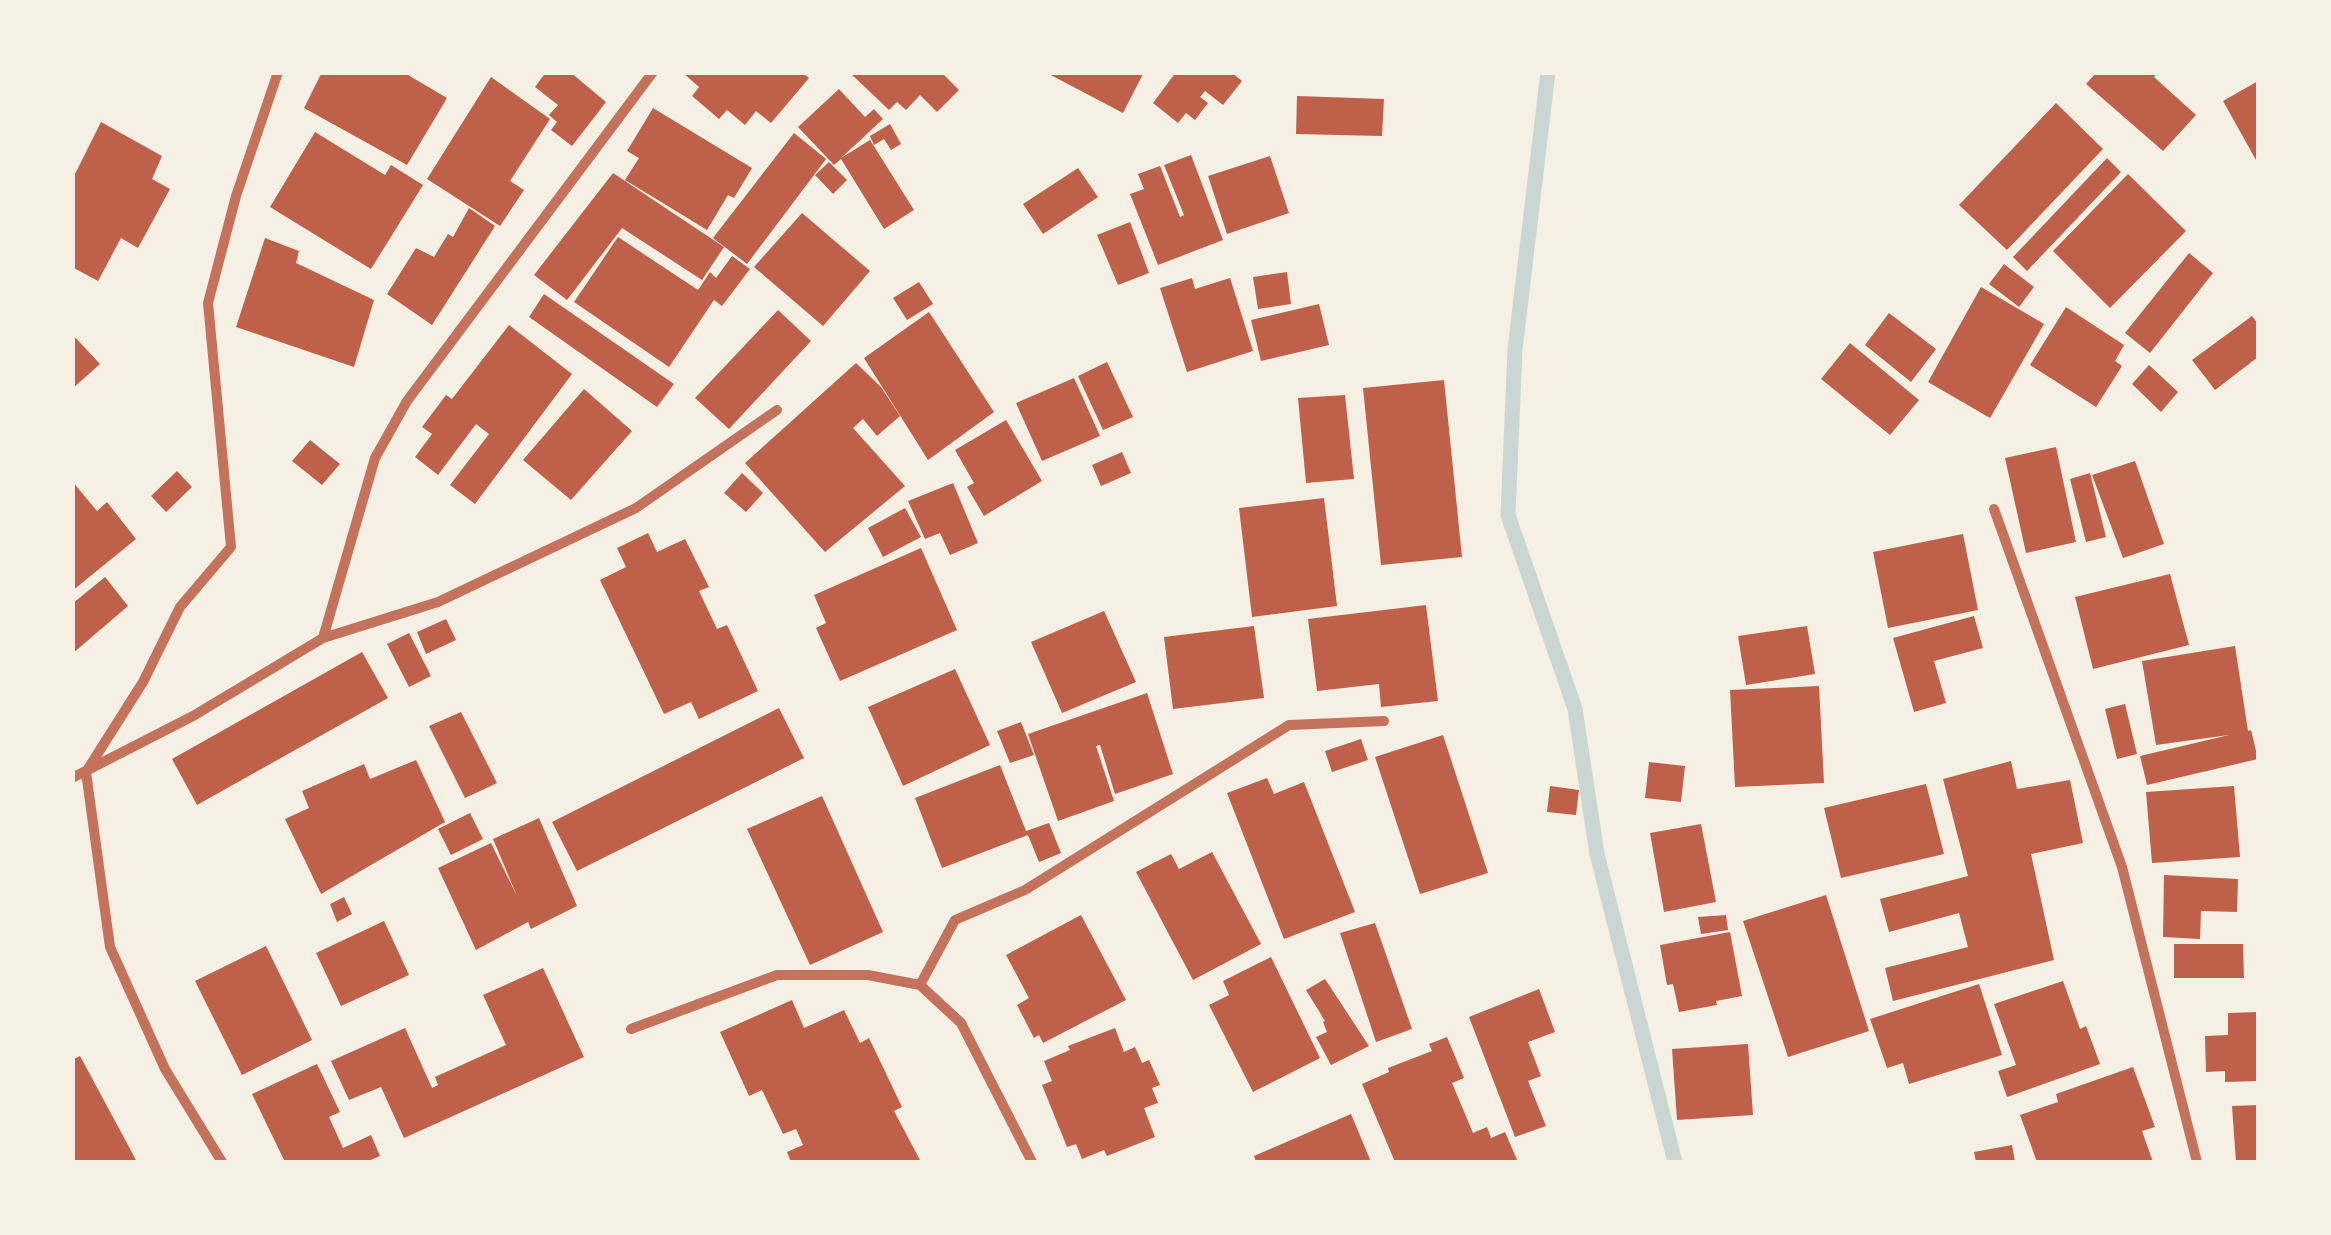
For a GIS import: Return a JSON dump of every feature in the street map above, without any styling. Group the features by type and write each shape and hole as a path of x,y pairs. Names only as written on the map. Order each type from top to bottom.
{"street":[{"path":"222,1162 166,1069 110,946 86,772 142,682 180,607 230,547 208,303 236,196 277,76 265,72"},
{"path":"322,638 376,458 408,402 654,72"},
{"path":"72,778 192,716 322,638 438,602 636,508 776,410"},
{"path":"1994,509 2122,867 2197,1162"},
{"path":"920,985 954,920 1025,890 1289,726 1384,721"},
{"path":"632,1029 777,974 868,975 920,985 961,1022 1032,1162"}],"building":[{"path":"322,72 403,72 447,98 407,165 304,108"},
{"path":"546,72 570,72 606,102 572,146 551,130 557,122 549,115 558,105 535,87"},
{"path":"682,72 802,72 809,78 771,123 756,111 745,125 727,110 719,119 692,96 699,87"},
{"path":"849,72 941,72 959,90 937,112 920,95 906,110 897,102 889,110"},
{"path":"1045,72 1144,72 1123,113"},
{"path":"1176,72 1231,72 1242,81 1223,105 1205,91 1200,97 1208,103 1195,120 1186,113 1178,123 1153,103"},
{"path":"2097,72 2158,72 2154,77 2196,115 2163,151 2086,84"},
{"path":"491,77 550,119 510,181 524,190 500,226 427,179"},
{"path":"2258,81 2258,158 2256,160 2223,101"},
{"path":"839,89 865,117 874,109 883,119 841,158 870,140 914,210 884,229 841,159 834,165 798,127"},
{"path":"1297,96 1384,99 1382,136 1296,134"},
{"path":"2056,103 2103,149 2007,250 1959,205"},
{"path":"653,108 752,168 734,198 728,195 707,230 625,180 639,158 627,151"},
{"path":"101,122 162,156 152,179 170,189 138,248 121,238 98,281 72,267 72,180"},
{"path":"890,124 901,144 891,150 884,139 874,145 870,136"},
{"path":"315,132 385,175 391,165 423,185 371,269 270,207"},
{"path":"794,133 826,159 747,264 713,238"},
{"path":"1191,155 1223,240 1158,265 1130,194 1144,189 1138,174 1160,166 1180,217 1184,215 1164,165"},
{"path":"1270,156 1289,213 1227,234 1208,176"},
{"path":"2107,158 2121,172 2027,271 2013,257"},
{"path":"829,162 847,180 833,194 815,175"},
{"path":"1078,168 1098,197 1043,234 1023,204"},
{"path":"613,173 724,247 702,280 622,228 567,300 534,275"},
{"path":"2128,174 2186,231 2110,308 2053,251"},
{"path":"469,208 495,226 432,325 387,294 416,248 434,257 448,234 453,237"},
{"path":"802,213 870,271 823,326 754,267"},
{"path":"1130,222 1149,273 1118,285 1097,235"},
{"path":"618,237 698,290 710,272 716,278 732,256 750,269 722,306 714,300 669,367 574,302"},
{"path":"265,238 299,251 296,263 374,300 354,367 236,327"},
{"path":"2189,253 2213,273 2150,353 2125,333"},
{"path":"2004,264 2034,287 2019,307 1989,284"},
{"path":"1287,272 1291,304 1258,309 1253,277"},
{"path":"1192,278 1195,289 1230,278 1253,351 1187,372 1160,288"},
{"path":"919,282 933,304 907,320 893,298"},
{"path":"1981,287 2044,324 1990,418 1928,382"},
{"path":"544,294 674,384 657,407 529,317"},
{"path":"1319,304 1329,345 1261,361 1251,320"},
{"path":"2066,307 2124,345 2115,361 2122,366 2096,407 2030,365"},
{"path":"778,310 811,341 729,429 695,398"},
{"path":"929,312 994,412 928,460 864,358"},
{"path":"1889,313 1936,349 1911,382 1865,345"},
{"path":"2252,316 2258,324 2258,357 2215,390 2192,360"},
{"path":"509,325 572,374 475,504 450,485 489,434 476,424 438,475 415,457 432,434 422,427 446,395 452,399"},
{"path":"72,334 100,364 72,389"},
{"path":"1850,343 1919,400 1890,435 1821,379"},
{"path":"1107,362 1133,417 1103,430 1078,376"},
{"path":"856,363 881,387 900,416 877,436 863,419 853,428 905,486 825,552 745,463"},
{"path":"2149,365 2178,392 2161,412 2132,384"},
{"path":"1074,378 1100,436 1042,461 1016,403"},
{"path":"1444,380 1462,557 1381,565 1363,388"},
{"path":"584,389 632,431 571,500 523,460"},
{"path":"1345,395 1354,479 1306,483 1298,398"},
{"path":"1006,420 1042,481 984,516 967,487 974,483 955,450"},
{"path":"310,440 340,464 322,485 292,461"},
{"path":"2056,447 2076,542 2026,553 2005,458"},
{"path":"1122,452 1131,473 1101,486 1092,465"},
{"path":"2135,461 2164,544 2123,558 2092,475"},
{"path":"177,471 192,487 166,512 151,496"},
{"path":"742,473 763,493 746,512 724,493"},
{"path":"2090,473 2106,537 2086,542 2070,479"},
{"path":"72,481 97,511 107,502 136,539 72,591"},
{"path":"953,483 978,543 950,555 940,533 925,539 908,501"},
{"path":"1324,498 1337,606 1252,617 1239,508"},
{"path":"905,508 921,537 883,557 868,528"},
{"path":"648,533 657,552 685,539 709,587 699,591 717,629 727,625 758,691 699,719 691,702 664,714 600,580 626,567 617,548"},
{"path":"1963,534 1978,610 1888,628 1873,552"},
{"path":"921,548 957,630 840,681 816,628 826,623 814,595"},
{"path":"2170,574 2189,645 2093,669 2075,597"},
{"path":"105,577 128,606 72,654 72,604"},
{"path":"1426,605 1438,701 1381,707 1379,684 1317,691 1308,619"},
{"path":"1104,611 1136,682 1062,713 1031,642"},
{"path":"1974,616 1983,648 1934,661 1946,703 1914,712 1893,638"},
{"path":"446,619 456,640 426,654 417,632"},
{"path":"1254,626 1264,698 1173,709 1164,637"},
{"path":"1807,626 1815,674 1746,685 1738,636"},
{"path":"409,633 431,676 409,687 387,644"},
{"path":"2235,646 2248,731 2251,730 2258,759 2147,785 2140,756 2229,735 2156,745 2142,661"},
{"path":"362,652 388,698 197,805 172,759"},
{"path":"955,669 990,745 903,786 868,707"},
{"path":"1819,686 1824,783 1735,787 1730,690"},
{"path":"1147,693 1173,774 1115,794 1100,745 1096,746 1114,801 1058,821 1028,734"},
{"path":"2125,704 2137,754 2117,759 2105,709"},
{"path":"779,708 804,758 577,871 552,822"},
{"path":"461,712 497,783 465,798 429,726"},
{"path":"1021,722 1034,755 1010,763 997,731"},
{"path":"1443,735 1488,873 1420,894 1375,757"},
{"path":"1361,739 1368,760 1332,772 1325,751"},
{"path":"416,760 445,822 321,894 285,819 309,808 302,791 364,764 370,779"},
{"path":"2011,761 2017,789 2070,780 2083,843 2031,854 2054,960 1893,1001 1885,968 1968,947 1959,913 1889,932 1880,899 1968,876 1943,779"},
{"path":"1649,762 1685,766 1681,802 1645,798"},
{"path":"1000,765 1026,831 1049,823 1061,853 1039,862 1028,835 942,868 915,798"},
{"path":"1267,778 1274,794 1304,782 1355,912 1284,939 1227,793"},
{"path":"1926,784 1944,854 1841,878 1824,808"},
{"path":"1550,786 1579,790 1576,815 1547,812"},
{"path":"2234,786 2240,857 2152,863 2146,792"},
{"path":"822,796 883,932 810,965 747,829"},
{"path":"470,813 483,839 451,855 438,829"},
{"path":"539,818 577,906 531,929 528,922 476,950 438,868 491,843 517,896 493,839"},
{"path":"1701,824 1716,902 1664,912 1650,833"},
{"path":"1212,852 1261,944 1193,980 1136,872 1171,854 1179,869"},
{"path":"2164,875 2238,879 2237,912 2201,911 2200,939 2163,937"},
{"path":"1826,895 1869,1031 1788,1057 1743,921"},
{"path":"344,897 352,914 337,922 330,904"},
{"path":"1081,915 1126,1000 1043,1043 1039,1035 1034,1038 1017,1005 1029,998 1006,955"},
{"path":"1726,915 1728,930 1701,934 1698,917"},
{"path":"384,921 409,975 341,1006 316,953"},
{"path":"1375,923 1412,1029 1376,1042 1340,933"},
{"path":"1730,932 1742,996 1679,1012 1673,984 1667,985 1660,945"},
{"path":"2174,944 2243,944 2244,978 2174,978"},
{"path":"266,946 312,1040 242,1075 195,981"},
{"path":"1271,957 1320,1058 1253,1092 1209,1005 1229,995 1223,981"},
{"path":"543,968 584,1057 404,1138 381,1087 349,1100 331,1061 405,1028 432,1088 438,1085 435,1077 506,1045 483,995"},
{"path":"1325,979 1369,1046 1331,1065 1316,1037 1327,1032 1325,1021 1306,990"},
{"path":"2063,981 2080,1029 2086,1026 2100,1064 2007,1097 1998,1071 2016,1065 1994,1004"},
{"path":"1979,984 2002,1055 1909,1084 1903,1063 1887,1068 1870,1019"},
{"path":"1539,989 1555,1032 1528,1042 1541,1076 1528,1081 1546,1126 1515,1137 1469,1017"},
{"path":"792,1000 804,1028 844,1010 860,1043 869,1038 902,1107 894,1111 921,1162 791,1162 787,1152 803,1145 796,1129 783,1134 762,1090 749,1096 720,1032"},
{"path":"2258,1012 2258,1081 2225,1082 2225,1071 2206,1072 2205,1036 2228,1035 2228,1013"},
{"path":"1115,1028 1124,1052 1135,1047 1142,1063 1149,1060 1160,1085 1152,1088 1158,1103 1144,1108 1155,1137 1107,1156 1104,1150 1082,1159 1076,1144 1067,1147 1042,1085 1052,1081 1044,1061 1070,1050 1068,1046"},
{"path":"1447,1037 1464,1078 1452,1083 1473,1133 1487,1127 1491,1138 1505,1132 1518,1162 1395,1162 1362,1084 1389,1072 1388,1068 1432,1051 1429,1044"},
{"path":"1748,1044 1753,1115 1677,1120 1672,1049"},
{"path":"80,1056 137,1162 72,1162 72,1060"},
{"path":"317,1064 340,1112 329,1117 343,1148 371,1135 380,1156 366,1162 285,1162 252,1094"},
{"path":"2133,1067 2155,1127 2142,1131 2153,1162 2037,1162 2020,1115 2058,1102 2056,1094"},
{"path":"2258,1105 2258,1162 2236,1162 2232,1106"},
{"path":"1351,1114 1371,1162 1256,1162 1254,1156"},
{"path":"2012,1145 2015,1162 1976,1162 1974,1152"}],"waterway":[{"path":"1548,72 1515,349 1508,515 1575,709 1597,854 1675,1162"}]}
